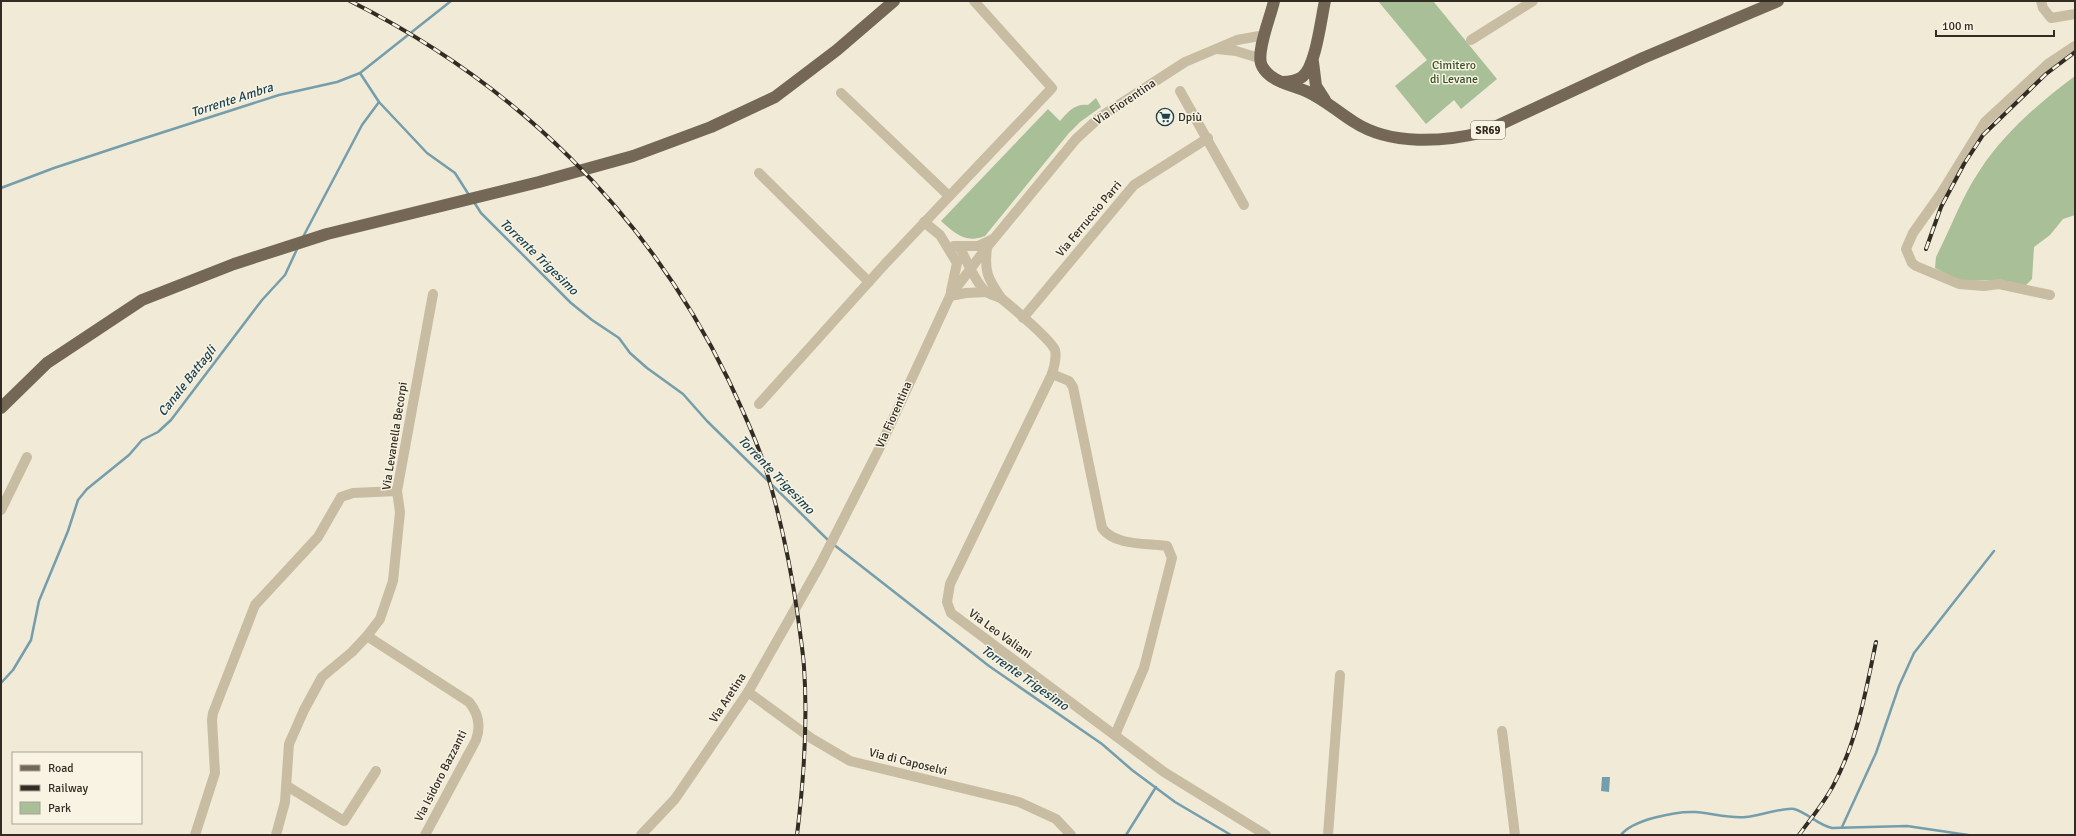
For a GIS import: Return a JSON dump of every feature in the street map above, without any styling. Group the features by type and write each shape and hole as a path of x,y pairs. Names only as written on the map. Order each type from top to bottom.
{"main road":[{"path":"1,408 47,363 142,300 234,264 327,234 516,188 633,156 711,127 775,96 837,50 894,1"},
{"path":"1274,1 1259,58 1266,73 1280,82 1292,82 1302,77 1311,65 1325,1"},
{"name":"SR69","path":"1280,82 1309,92 1355,123 1392,136 1412,139 1459,138 1501,125 1643,58 1778,1"},
{"name":"SR69","path":"1313,57 1316,86 1327,103"}],"street":[{"path":"759,404 948,195 1052,88 974,1"},
{"path":"1471,40 1533,1"},
{"path":"2041,1 2043,8 2050,18 2075,14"},
{"name":"Via Fiorentina","path":"820,565 879,449 950,296 987,247 1076,139 1100,117 1185,62 1237,40 1265,35"},
{"path":"2050,295 1999,284 1984,286 1959,284 1916,266 1912,263 1906,249 1913,233 1940,195 1986,122 2048,64 2075,46"},
{"name":"Via Fiorentina","path":"1215,49 1236,51 1259,58"},
{"path":"1180,91 1208,138 1244,205"},
{"path":"842,93 948,195"},
{"name":"Via Ferruccio Parri","path":"1023,318 1134,185 1208,138"},
{"path":"758,173 869,282"},
{"path":"924,222 947,244 957,263 950,296"},
{"path":"947,244 958,246 978,246 995,238"},
{"name":"Via Leo Valiani","path":"958,246 972,268 976,280 987,292 1001,298 1055,350 1055,363 1052,374 950,584 947,602 951,614 957,620 1164,772 1266,835"},
{"path":"987,247 987,276 1001,298"},
{"path":"957,263 972,268 987,276"},
{"name":"Via Leo Valiani","path":"950,296 987,292"},
{"name":"Via Levanella Becorpi","path":"276,835 285,802 289,744 304,710 322,677 368,636 380,619 393,581 400,512 397,490 433,294"},
{"path":"1052,374 1069,381 1073,387 1102,528 1107,535 1117,539 1167,546 1172,558 1144,668 1115,735"},
{"path":"1,510 27,458"},
{"path":"195,835 215,773 212,720 213,713 255,605 318,537 342,498 353,493 397,490"},
{"name":"Via Aretina","path":"641,835 675,799 748,692 820,565"},
{"name":"Via Isidoro Bazzanti","path":"368,636 469,702 475,709 480,730 425,835"},
{"path":"1328,835 1340,675"},
{"name":"Via di Caposelvi","path":"748,692 811,738 850,761 1019,802 1056,819 1071,835"},
{"path":"1502,731 1515,835"},
{"path":"287,786 344,821 376,771"}],"green space":[{"name":"Cimitero di Levane","path":"1378,1 1433,1 1497,79 1461,109 1454,100 1426,124 1395,86 1427,60"},
{"path":"2075,76 2075,215 2063,219 2050,235 2034,247 2032,279 2025,286 2000,280 1964,281 1952,277 1935,268 1936,257 1962,201 1990,156 2023,119"},
{"path":"1096,98 1101,107 1080,122 1069,133 985,236 972,239 966,238 956,233 941,221 1048,109 1060,121 1072,109 1079,105 1088,105"}],"water":[{"path":"1602,777 1610,777 1609,792 1601,791"}],"waterway":[{"name":"Torrente Ambra","path":"1,188 54,168 279,95 337,82 360,73 451,1"},
{"name":"Torrente Trigesimo","path":"360,73 379,102 427,153 455,173 469,195"},
{"name":"Canale Battagli","path":"303,237 362,125 379,102"},
{"name":"Torrente Trigesimo","path":"474,202 481,213 571,303 592,320 619,338 630,353 647,368 683,394 707,421 829,541"},
{"name":"Canale Battagli","path":"1,683 13,670 31,640 39,601 68,531 78,500 87,489 129,455 142,440 158,432 171,420 262,300 285,275 298,247"},
{"name":"Torrente Trigesimo","path":"833,544 989,666 1102,744 1132,770 1175,802 1231,835"},
{"path":"1842,827 1876,753 1899,686 1914,653 1994,551"},
{"path":"1126,835 1156,787"},
{"path":"1621,835 1635,825 1644,821 1677,813 1695,812 1727,817 1740,817 1790,809 1804,813 1832,828 1907,826 1968,835"}],"railway":[{"path":"350,1 411,34 468,71 521,113 570,158 616,207 658,261 695,318 728,379 754,437 767,473 789,562 798,617 804,661 806,709 802,793 797,835"},
{"path":"1926,249 1941,207 1964,164 1983,135 2046,74 2075,52"},
{"path":"1799,835 1827,796 1850,748 1869,678 1876,642"}],"place":[{"name":"Dpiù","path":"1165,117"}]}
